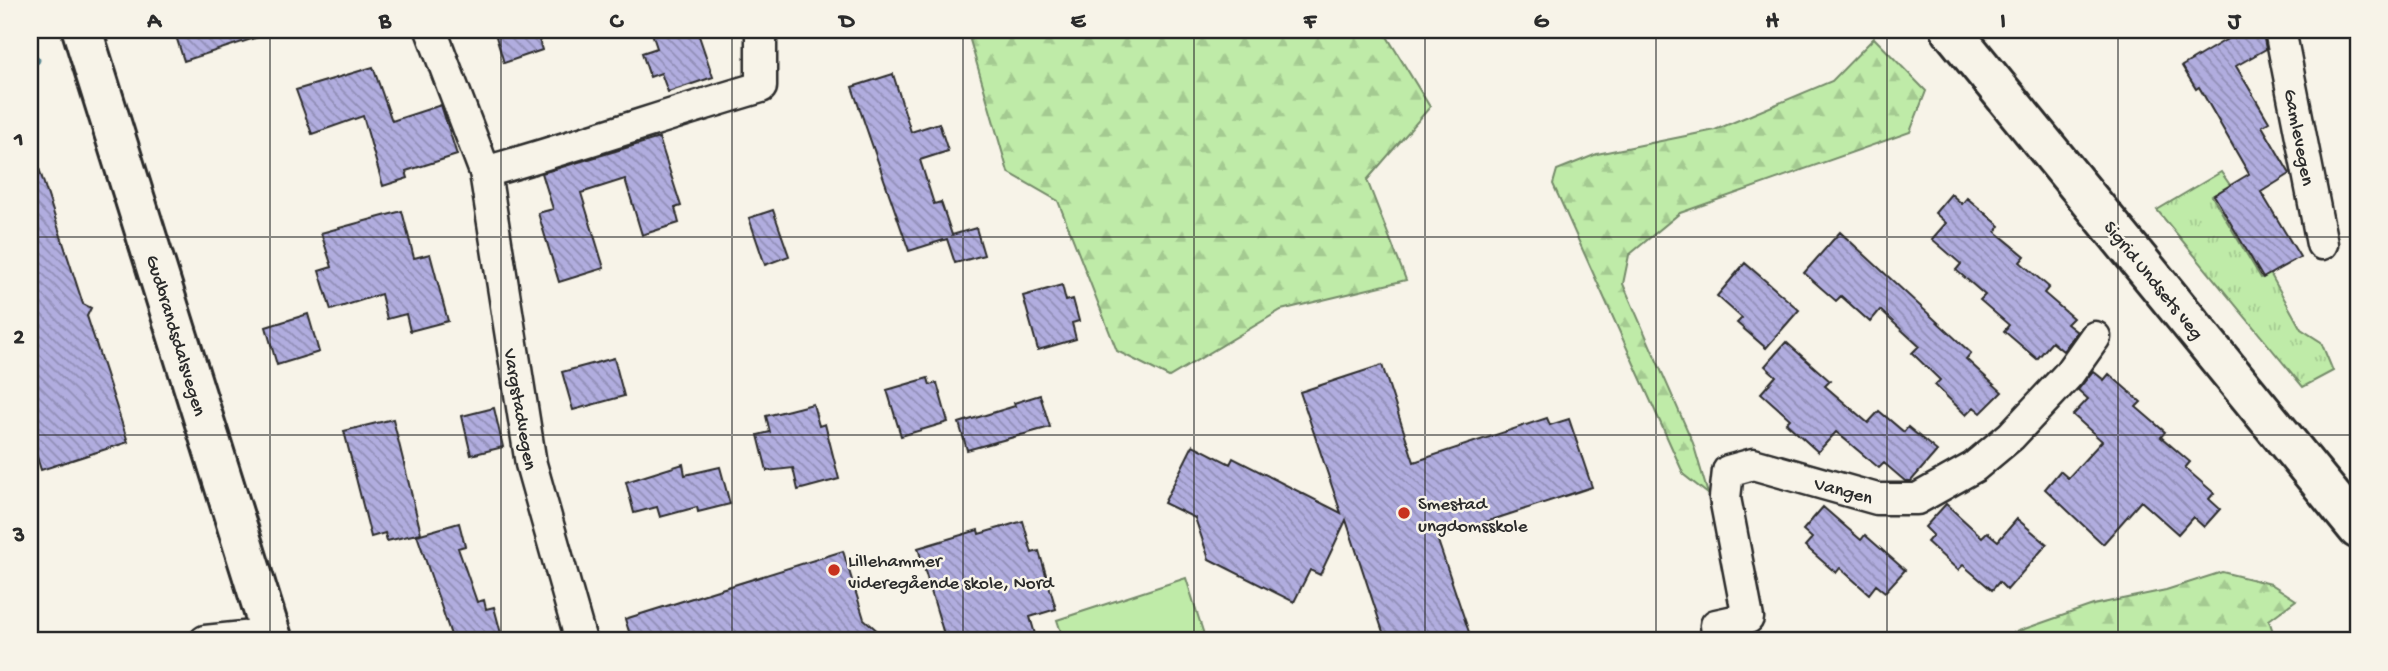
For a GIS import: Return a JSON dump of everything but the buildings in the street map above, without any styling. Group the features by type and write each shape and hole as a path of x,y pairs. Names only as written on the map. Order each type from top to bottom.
{"street":[{"name":"Gudbrandsdalsvegen","path":"82,30 272,638"},
{"name":"Vargstadvegen","path":"430,30 485,172 531,464 581,641"},
{"path":"485,172 574,148 700,104 761,87 761,30"},
{"name":"Sigrid Undsets veg","path":"1951,30 2358,529"},
{"name":"Gamlevegen","path":"2280,30 2322,244"},
{"name":"Vangen","path":"1718,641 1716,625 1748,618 1725,498 1728,471 1752,464 1877,499 1917,499 1975,467 2011,436 2067,375 2095,337"},
{"path":"205,641 272,638"}],"green space":[{"path":"981,30 1383,30 1430,107 1367,180 1406,280 1281,310 1169,377 1117,351 1058,201 1008,172 970,40"},
{"path":"1874,38 1926,91 1910,132 1680,213 1629,255 1623,284 1693,443 1708,494 1684,475 1553,184 1557,170 1597,154 1715,130 1832,81"},
{"path":"2221,172 2230,185 2212,196 2261,278 2270,273 2301,329 2321,342 2333,371 2303,387 2157,210"},
{"path":"2222,572 2271,584 2296,600 2269,620 2276,641 1990,641 2093,605 2166,590"},
{"path":"1186,578 1206,641 1064,641 1057,620"}],"waterway":[{"path":"30,56 36,60"}],"place":[{"name":"Smestad ungdomsskole","path":"1404,513"},
{"name":"Lillehammer videregående skole, Nord","path":"834,570"}]}
